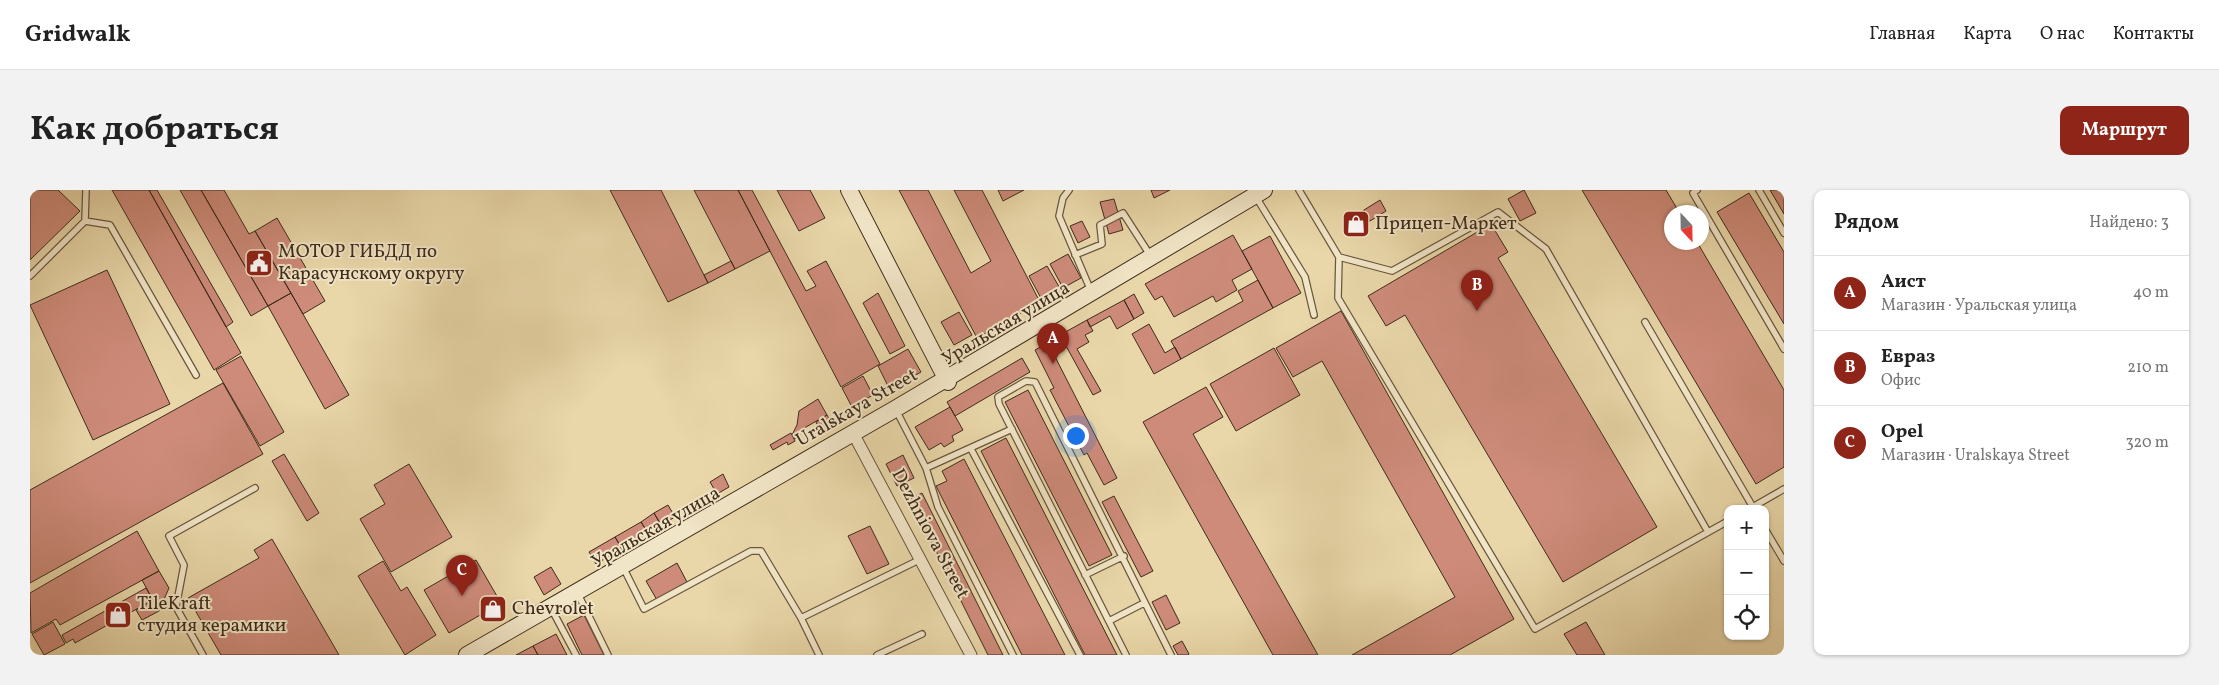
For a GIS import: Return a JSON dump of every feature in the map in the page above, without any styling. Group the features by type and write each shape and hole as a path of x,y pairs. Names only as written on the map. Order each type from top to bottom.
{"main road":[{"path":"849,190 947,381"},
{"name":"Уральская улица","path":"854,435 897,412 1263,192"},
{"name":"Uralskaya Street","path":"467,655 552,609 947,381 1151,257 1263,192"},
{"path":"476,655 552,609"}],"street":[{"name":"Dezhniova Street","path":"854,435 922,559 971,655"}],"lane":[{"path":"30,276 85,221 86,190"},
{"path":"1069,190 1063,198 1058,216 1092,293"},
{"path":"1299,190 1339,257 1338,298 1535,629 1724,523"},
{"path":"1697,190 1693,193 1784,349"},
{"path":"1758,190 1784,233"},
{"path":"1263,192 1304,277 1314,315"},
{"path":"1339,257 1392,271 1498,212 1546,249 1708,532"},
{"path":"1075,255 1102,244 1100,225 1123,213 1151,257"},
{"path":"85,221 110,225 196,375"},
{"path":"1645,322 1750,505"},
{"path":"1126,655 999,404 998,397 1026,381 1035,382 1124,556 1144,603 1171,655"},
{"path":"897,412 926,468 938,507 1012,655"},
{"path":"926,468 1012,429"},
{"path":"971,449 1080,655"},
{"path":"203,655 176,606 184,564 169,536 255,488"},
{"path":"1757,505 1784,489"},
{"path":"1769,536 1784,561"},
{"path":"623,568 644,609 751,551 761,551 801,618 819,655"},
{"path":"1085,575 1124,556"},
{"path":"801,618 922,559"},
{"path":"578,594 608,655"},
{"path":"1109,622 1144,603"},
{"path":"552,609 576,655"},
{"path":"877,655 922,634"}],"building":[{"path":"30,190 58,190 80,211 30,260"},
{"path":"112,190 149,190 241,353 214,370"},
{"path":"149,190 157,190 233,322 226,327"},
{"path":"180,190 201,190 268,306 251,316"},
{"name":"МОТОР ГИБДД по Карасунскому округу","path":"201,190 224,190 249,234 255,231 291,293 268,306"},
{"path":"610,190 661,190 708,283 668,302"},
{"path":"694,190 738,190 770,251 735,269"},
{"path":"738,190 752,190 806,291 816,286 807,271 826,261 880,364 841,387"},
{"path":"777,190 810,190 825,218 799,231"},
{"path":"899,190 928,190 971,273 991,261 954,190 982,190 1040,302 977,338"},
{"path":"998,190 1024,190 1003,201"},
{"path":"1151,190 1170,190 1154,198"},
{"path":"1524,190 1536,213 1520,221 1508,199"},
{"path":"1582,190 1666,190 1675,205 1664,205 1664,250 1702,250 1784,390 1784,467 1756,484"},
{"path":"1770,190 1784,190 1784,214"},
{"path":"1749,193 1784,252 1784,324 1717,212"},
{"path":"1114,199 1123,230 1109,234 1100,202"},
{"path":"1380,200 1386,211 1370,221 1364,210"},
{"path":"1364,210 1370,221 1355,230 1349,220"},
{"path":"277,218 325,301 303,314 255,231"},
{"path":"1082,221 1090,237 1078,243 1070,226"},
{"path":"1491,224 1508,252 1498,258 1657,527 1563,582 1405,315 1386,326 1368,296"},
{"path":"1233,235 1252,269 1232,280 1237,290 1216,302 1213,296 1174,317 1162,296 1155,300 1145,284"},
{"path":"1270,236 1301,293 1273,308 1242,251"},
{"path":"1068,254 1081,278 1063,288 1050,264"},
{"path":"731,261 735,269 708,283 704,275"},
{"path":"1047,266 1061,290 1042,300 1029,276"},
{"path":"107,270 170,404 93,440 30,305"},
{"path":"1258,280 1273,308 1181,359 1171,341 1243,301 1238,291"},
{"path":"291,293 349,395 325,409 268,306"},
{"path":"878,293 905,346 890,354 863,303"},
{"path":"1134,294 1144,313 1134,319 1124,300"},
{"path":"1124,300 1134,319 1117,329 1110,316 1090,327 1087,320"},
{"path":"1341,311 1514,619 1450,655 1352,655 1455,597 1322,361 1293,377 1276,348"},
{"path":"959,312 972,335 954,345 941,322"},
{"path":"1087,320 1093,331 1085,335 1089,342 1077,349 1101,391 1093,395 1060,335"},
{"path":"1149,324 1165,353 1175,347 1181,359 1154,374 1132,334"},
{"path":"1048,343 1117,478 1104,485 1087,453 1084,455 1050,390 1054,388 1035,350"},
{"path":"1274,348 1300,395 1236,431 1210,384"},
{"path":"908,349 921,372 890,390 878,366"},
{"path":"241,356 284,432 260,446 216,370"},
{"path":"1022,358 1030,372 955,416 947,402"},
{"path":"863,376 873,395 852,407 842,388"},
{"path":"223,383 263,454 30,583 30,490"},
{"path":"1206,387 1223,417 1193,434 1318,655 1273,655 1143,422"},
{"path":"1028,390 1112,555 1089,566 1005,402"},
{"path":"818,399 827,415 792,435 797,425 799,411"},
{"path":"950,407 963,430 952,436 954,441 944,447 941,443 929,450 915,427"},
{"path":"827,415 833,426 821,433 816,422"},
{"path":"799,432 800,435 795,439 793,435"},
{"path":"791,433 795,441 788,445 787,442 773,450 770,445"},
{"path":"1006,438 1117,655 1085,655 981,451"},
{"path":"284,454 319,513 307,521 272,461"},
{"path":"903,455 914,478 897,486 886,464"},
{"path":"964,459 1065,655 1022,655 936,486 947,481 942,471"},
{"path":"409,464 452,537 391,572 360,519 385,504 374,485"},
{"path":"723,474 729,487 717,494 710,482"},
{"path":"922,493 1003,655 988,655 910,499"},
{"path":"1114,496 1153,571 1141,577 1102,502"},
{"path":"668,505 675,517 661,525 654,513"},
{"path":"654,513 661,525 648,533 641,522"},
{"path":"641,522 648,533 622,549 615,537"},
{"path":"870,526 889,564 867,574 848,536"},
{"path":"137,531 159,571 60,625 56,619 31,633 30,593"},
{"path":"615,537 622,549 596,564 589,552"},
{"path":"272,539 339,655 221,655 188,598 259,558 254,550"},
{"path":"476,560 501,603 449,633 424,590"},
{"path":"383,561 401,591 407,587 436,635 405,655 358,576"},
{"path":"677,563 687,582 657,600 646,581"},
{"path":"551,567 561,584 544,595 534,577"},
{"path":"159,571 169,588 159,611 142,580"},
{"path":"146,588 153,600 75,643 73,639 66,643 62,635"},
{"path":"1166,595 1180,623 1166,630 1152,602"},
{"path":"153,600 159,611 142,620 136,610"},
{"path":"584,615 604,655 582,655 567,624"},
{"path":"53,622 65,644 44,655 32,634"},
{"path":"1586,622 1605,655 1577,655 1564,634"},
{"path":"556,634 567,655 538,655 533,646"},
{"path":"1182,641 1188,655 1178,655 1173,646"},
{"path":"533,646 538,655 516,655"}],"place":[{"name":"Прицеп-Маркет","path":"1356,224"},
{"name":"МОТОР ГИБДД по Карасунскому округу","path":"259,263"},
{"name":"Евраз","path":"1477,311"},
{"name":"Аист","path":"1053,364"},
{"name":"Opel","path":"462,596"},
{"name":"Chevrolet","path":"493,609"},
{"name":"TileKraft студия керамики","path":"118,615"}]}
